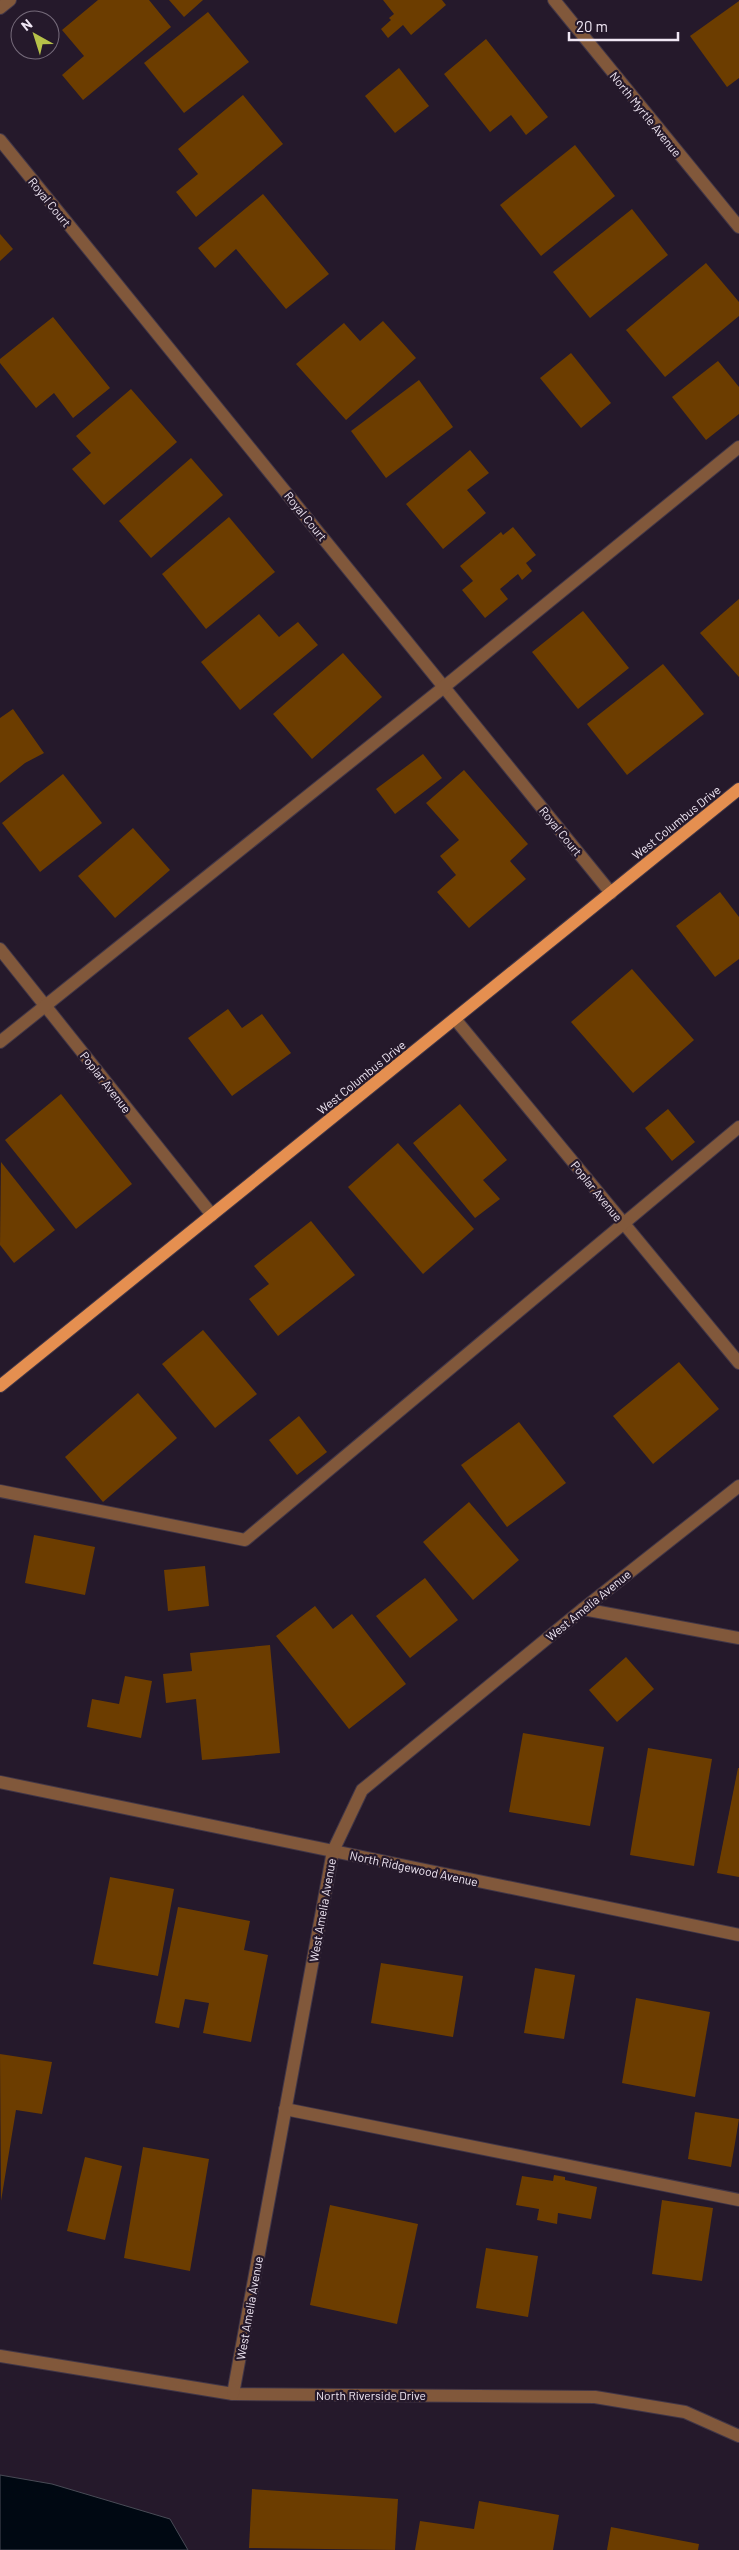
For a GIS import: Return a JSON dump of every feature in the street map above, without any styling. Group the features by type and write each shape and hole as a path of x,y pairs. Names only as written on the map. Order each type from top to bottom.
{"main road":[{"name":"West Columbus Drive","path":"0,1386 739,789"}],"street":[{"path":"0,8 10,0"},
{"name":"North Myrtle Avenue","path":"554,0 739,227"},
{"name":"Royal Court","path":"0,140 611,893"},
{"path":"0,1042 444,687 739,447"},
{"name":"Poplar Avenue","path":"0,949 212,1216"},
{"name":"Poplar Avenue","path":"455,1019 739,1363"},
{"path":"0,1491 245,1540 623,1222 739,1128"},
{"name":"West Amelia Avenue","path":"233,2394 333,1851 362,1790 583,1609 739,1486"},
{"path":"583,1609 739,1638"},
{"name":"North Ridgewood Avenue","path":"0,1782 739,1936"},
{"path":"285,2109 739,2200"},
{"name":"North Riverside Drive","path":"0,2356 233,2394 596,2397 685,2412 739,2436"}],"shaded area":[{"path":"0,2475 52,2484 170,2519 188,2550 0,2550"}],"building":[{"path":"98,0 149,0 171,27 83,100 62,75 84,56 62,30"},
{"path":"169,0 203,0 184,17"},
{"path":"383,0 442,0 446,5 411,35 403,25 388,38 381,29 391,20 389,18 394,14"},
{"path":"739,1 739,78 727,87 690,36"},
{"path":"208,12 249,62 184,113 144,63"},
{"path":"486,39 548,117 526,135 511,115 490,132 444,74"},
{"path":"399,68 429,106 395,133 365,96"},
{"path":"243,95 283,144 196,217 176,192 198,174 178,149"},
{"path":"575,145 615,196 541,256 500,205"},
{"path":"263,194 329,274 286,309 236,249 215,268 198,248"},
{"path":"632,209 668,255 590,318 553,272"},
{"path":"0,234 13,249 0,261"},
{"path":"706,263 739,302 739,316 665,377 626,330"},
{"path":"53,317 110,388 73,418 54,393 36,408 0,363 0,359"},
{"path":"383,321 416,358 346,420 296,364 344,323 360,341"},
{"path":"571,353 611,403 581,428 540,378"},
{"path":"718,361 739,387 739,414 706,440 672,397"},
{"path":"419,380 453,427 386,478 351,431"},
{"path":"131,389 177,442 104,505 72,469 91,453 76,436"},
{"path":"470,450 489,473 467,490 486,513 443,549 406,504"},
{"path":"191,458 223,495 151,558 119,521"},
{"path":"229,517 275,572 206,629 162,574"},
{"path":"513,527 536,555 526,563 532,571 522,580 518,574 500,589 508,599 485,618 462,590 473,581 460,566 501,532 503,535"},
{"path":"739,599 739,677 700,633"},
{"path":"583,611 629,668 578,709 532,652"},
{"path":"259,614 279,637 298,622 318,645 240,710 201,662"},
{"path":"343,653 382,697 312,759 273,714"},
{"path":"663,664 704,714 627,775 587,724"},
{"path":"13,709 44,753 25,763 0,783 0,718"},
{"path":"423,754 442,778 395,814 376,789"},
{"path":"464,770 528,844 510,861 526,879 469,928 437,892 456,875 440,856 459,840 426,803"},
{"path":"63,774 102,823 40,872 2,823"},
{"path":"133,828 170,870 115,918 78,876"},
{"path":"720,892 739,917 739,959 715,977 676,926"},
{"path":"632,969 694,1040 633,1093 571,1022"},
{"path":"228,1009 242,1028 262,1014 291,1053 232,1096 188,1038"},
{"path":"61,1094 132,1184 76,1229 5,1140"},
{"path":"460,1104 507,1160 483,1180 500,1199 475,1218 413,1143"},
{"path":"668,1109 695,1142 672,1161 645,1128"},
{"path":"398,1143 474,1229 423,1274 348,1187"},
{"path":"1,1162 55,1230 14,1263 0,1245"},
{"path":"311,1221 355,1275 278,1336 249,1299 269,1284 254,1266"},
{"path":"203,1330 257,1394 215,1428 162,1364"},
{"path":"679,1362 719,1409 653,1464 613,1416"},
{"path":"138,1393 177,1438 103,1502 65,1457"},
{"path":"299,1416 327,1452 297,1475 269,1440"},
{"path":"519,1422 566,1483 507,1527 461,1465"},
{"path":"469,1502 519,1560 473,1600 423,1542"},
{"path":"34,1535 95,1547 85,1595 25,1583"},
{"path":"205,1566 209,1606 168,1611 164,1570"},
{"path":"425,1578 458,1620 410,1658 376,1616"},
{"path":"315,1606 333,1629 352,1614 406,1684 349,1729 276,1636"},
{"path":"270,1645 280,1753 202,1760 196,1699 166,1703 163,1674 192,1671 190,1653"},
{"path":"626,1657 654,1689 617,1722 589,1690"},
{"path":"125,1676 152,1681 141,1738 87,1727 92,1699 119,1704"},
{"path":"523,1733 604,1747 590,1826 509,1812"},
{"path":"648,1748 712,1759 694,1866 630,1855"},
{"path":"739,1768 739,1877 717,1873"},
{"path":"110,1877 174,1889 158,1976 93,1964"},
{"path":"178,1907 250,1921 244,1950 268,1955 251,2042 203,2033 209,2003 185,1999 179,2028 155,2023"},
{"path":"381,1963 463,1976 453,2037 371,2023"},
{"path":"535,1968 575,1975 564,2039 524,2033"},
{"path":"636,1998 710,2012 695,2097 622,2083"},
{"path":"0,2054 52,2062 42,2114 16,2110 1,2201"},
{"path":"695,2112 739,2119 731,2167 688,2159"},
{"path":"143,2147 209,2159 190,2271 124,2258"},
{"path":"85,2157 122,2166 105,2240 67,2231"},
{"path":"554,2175 565,2177 565,2180 597,2187 591,2219 558,2213 557,2224 537,2220 539,2209 516,2205 522,2176 553,2181"},
{"path":"662,2200 713,2208 702,2281 652,2274"},
{"path":"330,2205 418,2224 397,2324 310,2305"},
{"path":"486,2248 538,2256 528,2317 476,2308"},
{"path":"252,2489 398,2499 395,2550 249,2548"},
{"path":"479,2501 559,2515 553,2550 415,2550 420,2521 474,2529"},
{"path":"611,2527 699,2544 698,2550 607,2550"}]}
